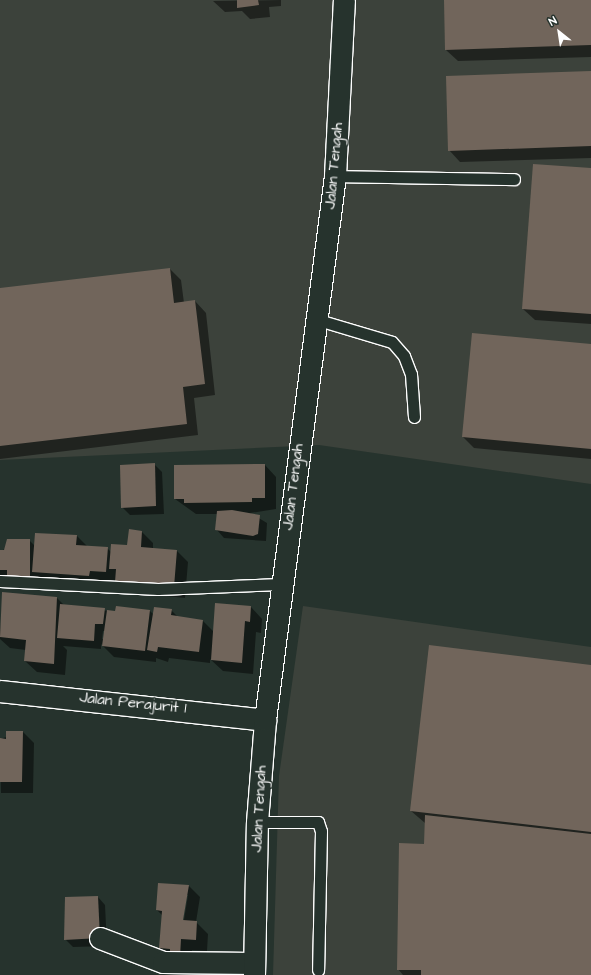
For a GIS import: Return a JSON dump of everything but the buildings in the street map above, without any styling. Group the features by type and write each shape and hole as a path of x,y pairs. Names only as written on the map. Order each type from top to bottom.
{"street":[{"name":"Jalan Tengah","path":"254,969 257,822 265,720 280,584 314,319 335,176 344,0"},
{"name":"Jalan Perajurit 1","path":"0,691 265,720"},
{"path":"100,938 162,962 254,969"}],"lane":[{"path":"335,176 514,179"},
{"path":"314,319 392,342 404,356 411,374 414,417"},
{"path":"0,581 158,589 280,584"},
{"path":"257,822 318,822 321,831 318,970"}],"shaded area":[{"path":"0,0 591,0 591,484 319,445 0,460"},
{"path":"303,606 591,647 591,975 273,975 279,776"}]}
